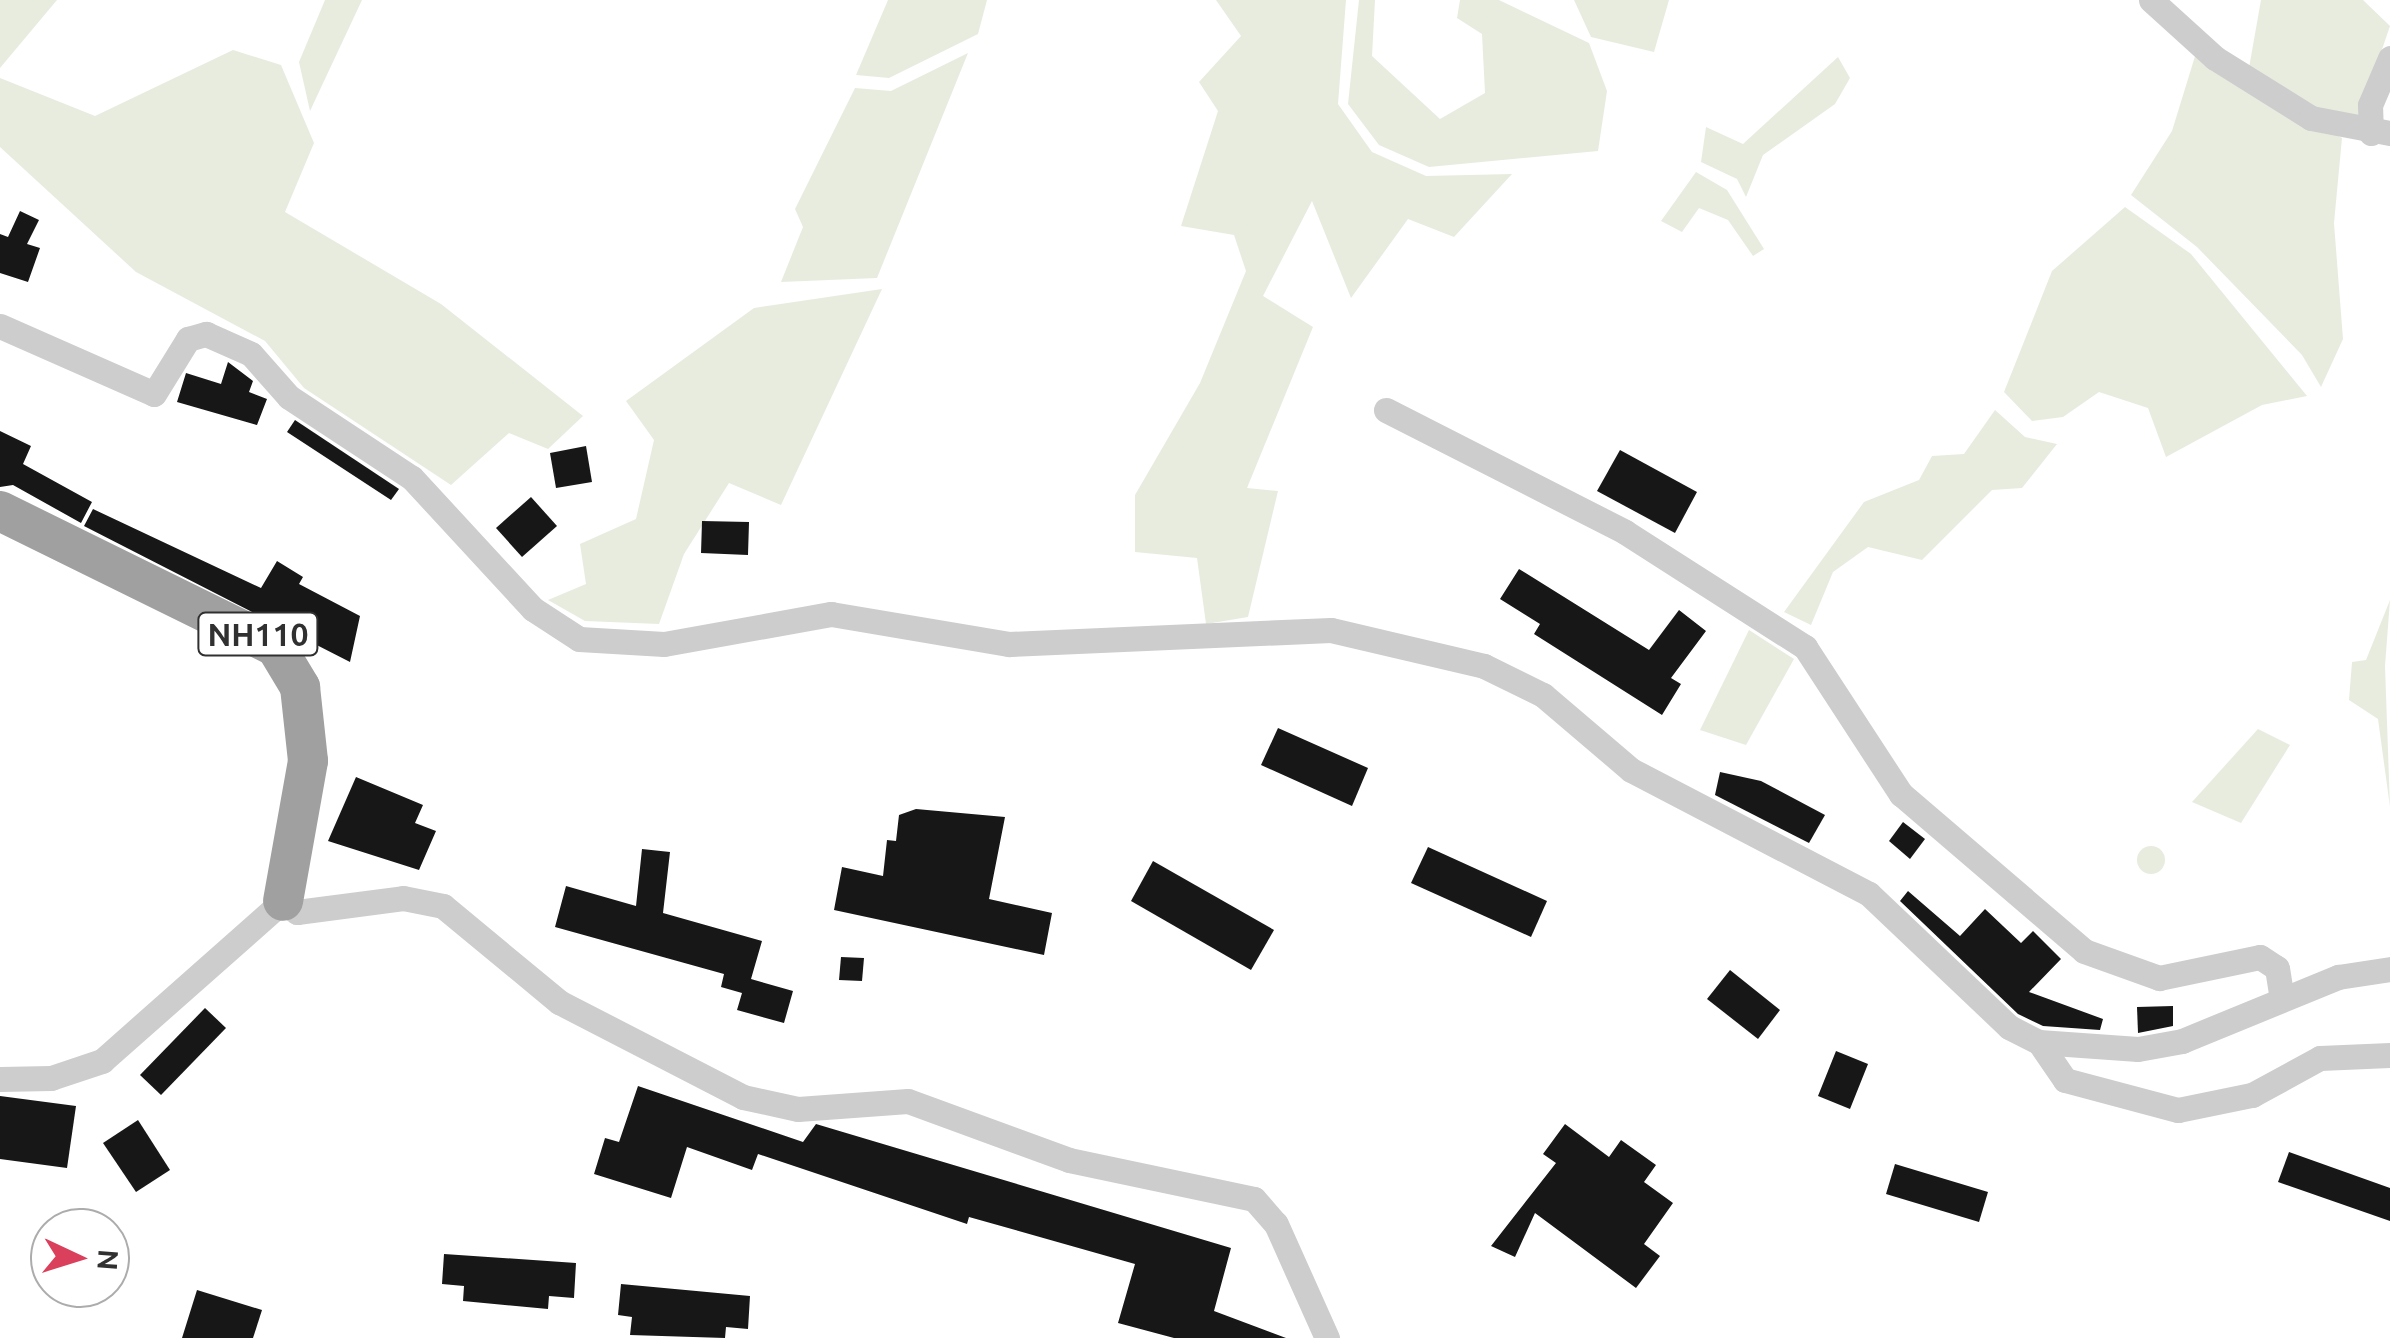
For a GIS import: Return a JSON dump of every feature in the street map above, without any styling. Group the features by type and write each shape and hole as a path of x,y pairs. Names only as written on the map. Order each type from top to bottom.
{"highway":[{"name":"NH110","path":"0,511 276,647 300,687 308,761 283,901"}],"street":[{"path":"2151,0 2248,80 2311,118 2380,133"},
{"path":"2380,133 2370,105 2390,58"},
{"path":"0,326 154,394 188,339 206,334 251,354 289,396 412,478 533,609 579,639 664,644 831,614 1009,644 1331,630 1484,666 1544,694 1631,770 1869,894 2010,1027 2039,1042 2138,1049 2282,1000 2390,969"},
{"path":"1386,410 1625,532 1805,647 1901,794 2084,951 2159,978 2260,958 2276,968 2282,1000"},
{"path":"0,1079 52,1078 102,1060 283,901 297,912 403,898 443,906 559,1002 743,1097 798,1109 908,1101 1068,1160 1254,1198 1276,1224 1326,1338"},
{"path":"2039,1042 2065,1080 2178,1110 2252,1095 2320,1058 2390,1054"}],"shaded area":[{"path":"0,0 57,0 0,68"},
{"path":"325,0 362,0 310,111 299,62"},
{"path":"888,0 987,0 978,34 889,78 856,75"},
{"path":"1216,0 1346,0 1338,104 1372,152 1426,176 1512,174 1454,237 1408,219 1351,298 1312,201 1263,296 1313,327 1247,488 1278,491 1248,617 1206,624 1197,558 1135,552 1135,495 1200,383 1246,271 1234,235 1181,226 1218,111 1199,82 1241,36"},
{"path":"1359,0 1375,0 1372,56 1440,119 1485,93 1482,34 1457,18 1460,0 1499,0 1589,43 1607,91 1598,151 1429,167 1379,145 1348,104"},
{"path":"1574,0 1669,0 1654,52 1591,37"},
{"path":"2261,0 2363,0 2390,26 2358,120 2333,118 2249,68"},
{"path":"233,50 281,65 314,143 285,212 441,304 583,416 548,449 509,433 451,485 304,388 265,341 136,272 0,147 0,78 95,116"},
{"path":"968,53 877,278 781,282 803,227 795,209 855,88 891,91"},
{"path":"2196,53 2342,138 2334,223 2343,339 2321,387 2302,355 2197,247 2131,195 2172,131"},
{"path":"1838,57 1850,78 1835,104 1763,155 1746,197 1737,179 1701,162 1706,127 1743,144"},
{"path":"1696,172 1727,190 1764,249 1753,256 1728,220 1699,208 1682,232 1661,221"},
{"path":"2125,207 2191,254 2307,396 2262,405 2166,457 2148,408 2099,392 2063,417 2032,421 2004,392 2052,271"},
{"path":"882,289 781,505 729,483 684,554 659,624 585,621 548,600 586,584 580,544 636,519 654,440 626,401 754,308"},
{"path":"1995,410 2025,437 2057,444 2022,488 1992,490 1922,560 1868,547 1833,572 1811,625 1784,612 1864,502 1919,480 1932,456 1964,454"},
{"path":"2390,600 2385,666 2390,807 2378,719 2349,700 2352,662 2366,660"},
{"path":"1749,630 1794,659 1746,745 1700,730"},
{"path":"2258,729 2290,745 2241,823 2192,802"},
{"path":"2151,846 2161,850 2165,860 2161,870 2151,874 2141,870 2137,860 2141,850"}],"building":[{"path":"20,211 39,220 27,244 40,248 28,282 0,273 0,234 8,237"},
{"path":"228,362 253,381 249,392 267,399 257,425 177,402 186,373 221,384"},
{"path":"295,420 399,489 391,500 287,432"},
{"path":"0,431 31,446 23,464 92,502 81,523 13,485 0,487"},
{"path":"586,446 592,482 556,488 550,453"},
{"path":"1620,450 1697,492 1675,533 1597,491"},
{"path":"531,497 557,526 522,557 496,528"},
{"path":"93,509 261,588 277,561 303,577 299,584 360,616 350,662 84,526"},
{"path":"702,521 749,522 748,555 701,553"},
{"path":"1519,569 1649,650 1679,610 1706,631 1671,678 1681,684 1662,715 1534,634 1540,624 1500,599"},
{"path":"1278,728 1368,768 1352,806 1261,765"},
{"path":"1720,772 1761,781 1825,815 1809,843 1715,795"},
{"path":"356,777 423,805 415,823 436,831 419,870 328,841"},
{"path":"916,809 1005,817 989,899 1052,913 1044,955 834,910 842,867 883,876 887,840 896,841 899,815"},
{"path":"1903,822 1925,839 1910,859 1889,841"},
{"path":"1428,847 1547,901 1531,937 1411,883"},
{"path":"642,849 670,852 663,913 762,941 751,979 793,991 784,1023 737,1010 742,993 721,987 724,974 555,927 566,886 636,906"},
{"path":"1153,861 1274,930 1251,970 1131,901"},
{"path":"1908,891 1960,936 1985,909 2021,943 2033,931 2061,959 2029,992 2103,1019 2100,1030 2043,1026 2018,1014 1900,901"},
{"path":"841,957 864,958 862,981 839,980"},
{"path":"1730,970 1780,1010 1758,1039 1707,999"},
{"path":"2173,1006 2173,1026 2138,1033 2137,1007"},
{"path":"205,1008 226,1028 161,1095 140,1075"},
{"path":"1836,1051 1868,1064 1850,1109 1818,1096"},
{"path":"638,1086 803,1142 816,1124 1231,1248 1214,1311 1286,1338 1174,1338 1118,1323 1135,1264 969,1217 967,1224 758,1154 752,1170 687,1147 671,1198 594,1174 605,1138 619,1142"},
{"path":"0,1096 76,1106 67,1168 0,1159"},
{"path":"138,1120 170,1170 136,1192 103,1143"},
{"path":"1565,1124 1609,1157 1621,1140 1656,1165 1644,1182 1673,1203 1644,1244 1660,1256 1636,1288 1535,1213 1515,1257 1491,1246 1556,1163 1543,1154"},
{"path":"2289,1152 2390,1188 2390,1221 2278,1182"},
{"path":"1895,1164 1988,1192 1979,1222 1886,1194"},
{"path":"444,1254 576,1263 574,1298 549,1296 548,1309 463,1301 464,1286 442,1284"},
{"path":"621,1284 750,1296 748,1329 726,1327 725,1338 630,1335 632,1317 618,1315"},
{"path":"197,1290 262,1310 253,1338 182,1338"}]}
